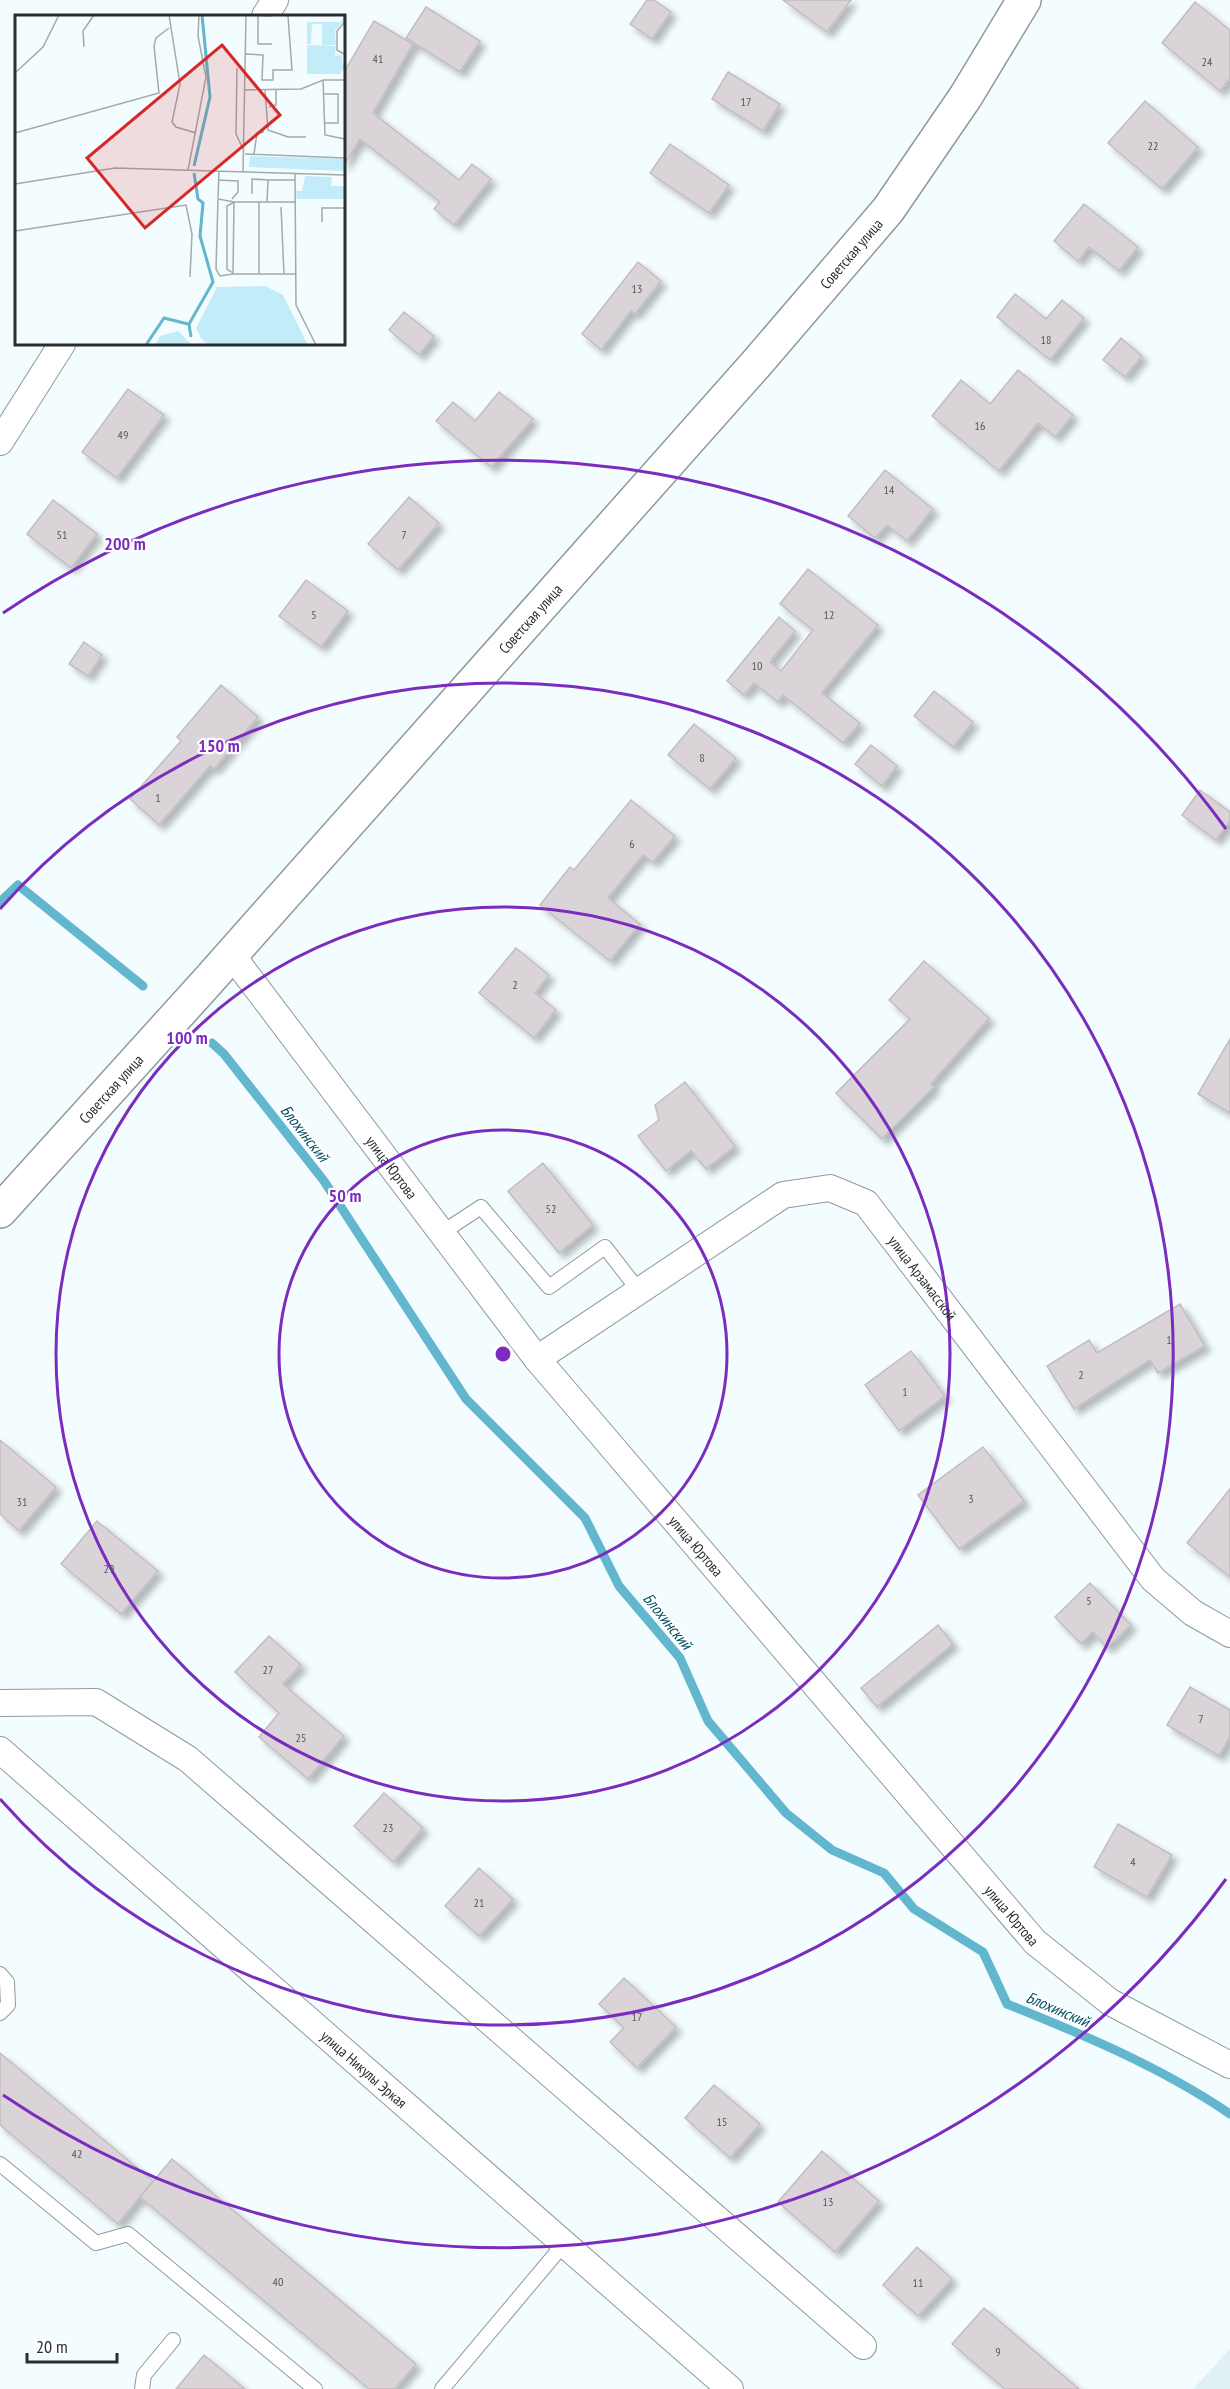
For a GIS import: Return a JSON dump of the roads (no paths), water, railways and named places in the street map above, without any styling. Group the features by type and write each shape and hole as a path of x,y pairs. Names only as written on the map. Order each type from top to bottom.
{"main road":[{"name":"Советская улица","path":"0,1211 756,364 888,210 966,96 1024,0"}],"street":[{"path":"266,15 275,0"},
{"path":"0,442 61,345"},
{"name":"улица Юртова","path":"231,954 537,1359 1035,1942 1110,2002 1230,2064"},
{"name":"улица Арзамасской","path":"537,1359 783,1196 830,1188 866,1203 1153,1579 1193,1613 1230,1634"},
{"path":"0,1703 96,1702 188,1759 863,2346"},
{"name":"улица Никулы Эркая","path":"0,1750 730,2389"}],"lane":[{"path":"443,1232 481,1207 549,1287 605,1247 639,1291"},
{"path":"0,1974 7,1982 8,2005 0,2013"},
{"path":"0,2164 96,2243 128,2234 315,2389"},
{"path":"442,2389 563,2245"},
{"path":"142,2389 144,2375 173,2340"}],"waterway":[{"name":"Блохинский","path":"0,902 18,885 143,986"},
{"name":"Блохинский","path":"212,1043 224,1054 324,1181 466,1399 585,1518 619,1586 680,1658 708,1721 786,1813 832,1850 884,1873 914,1909 983,1952 1007,2004 1150,2067 1230,2114"}]}
